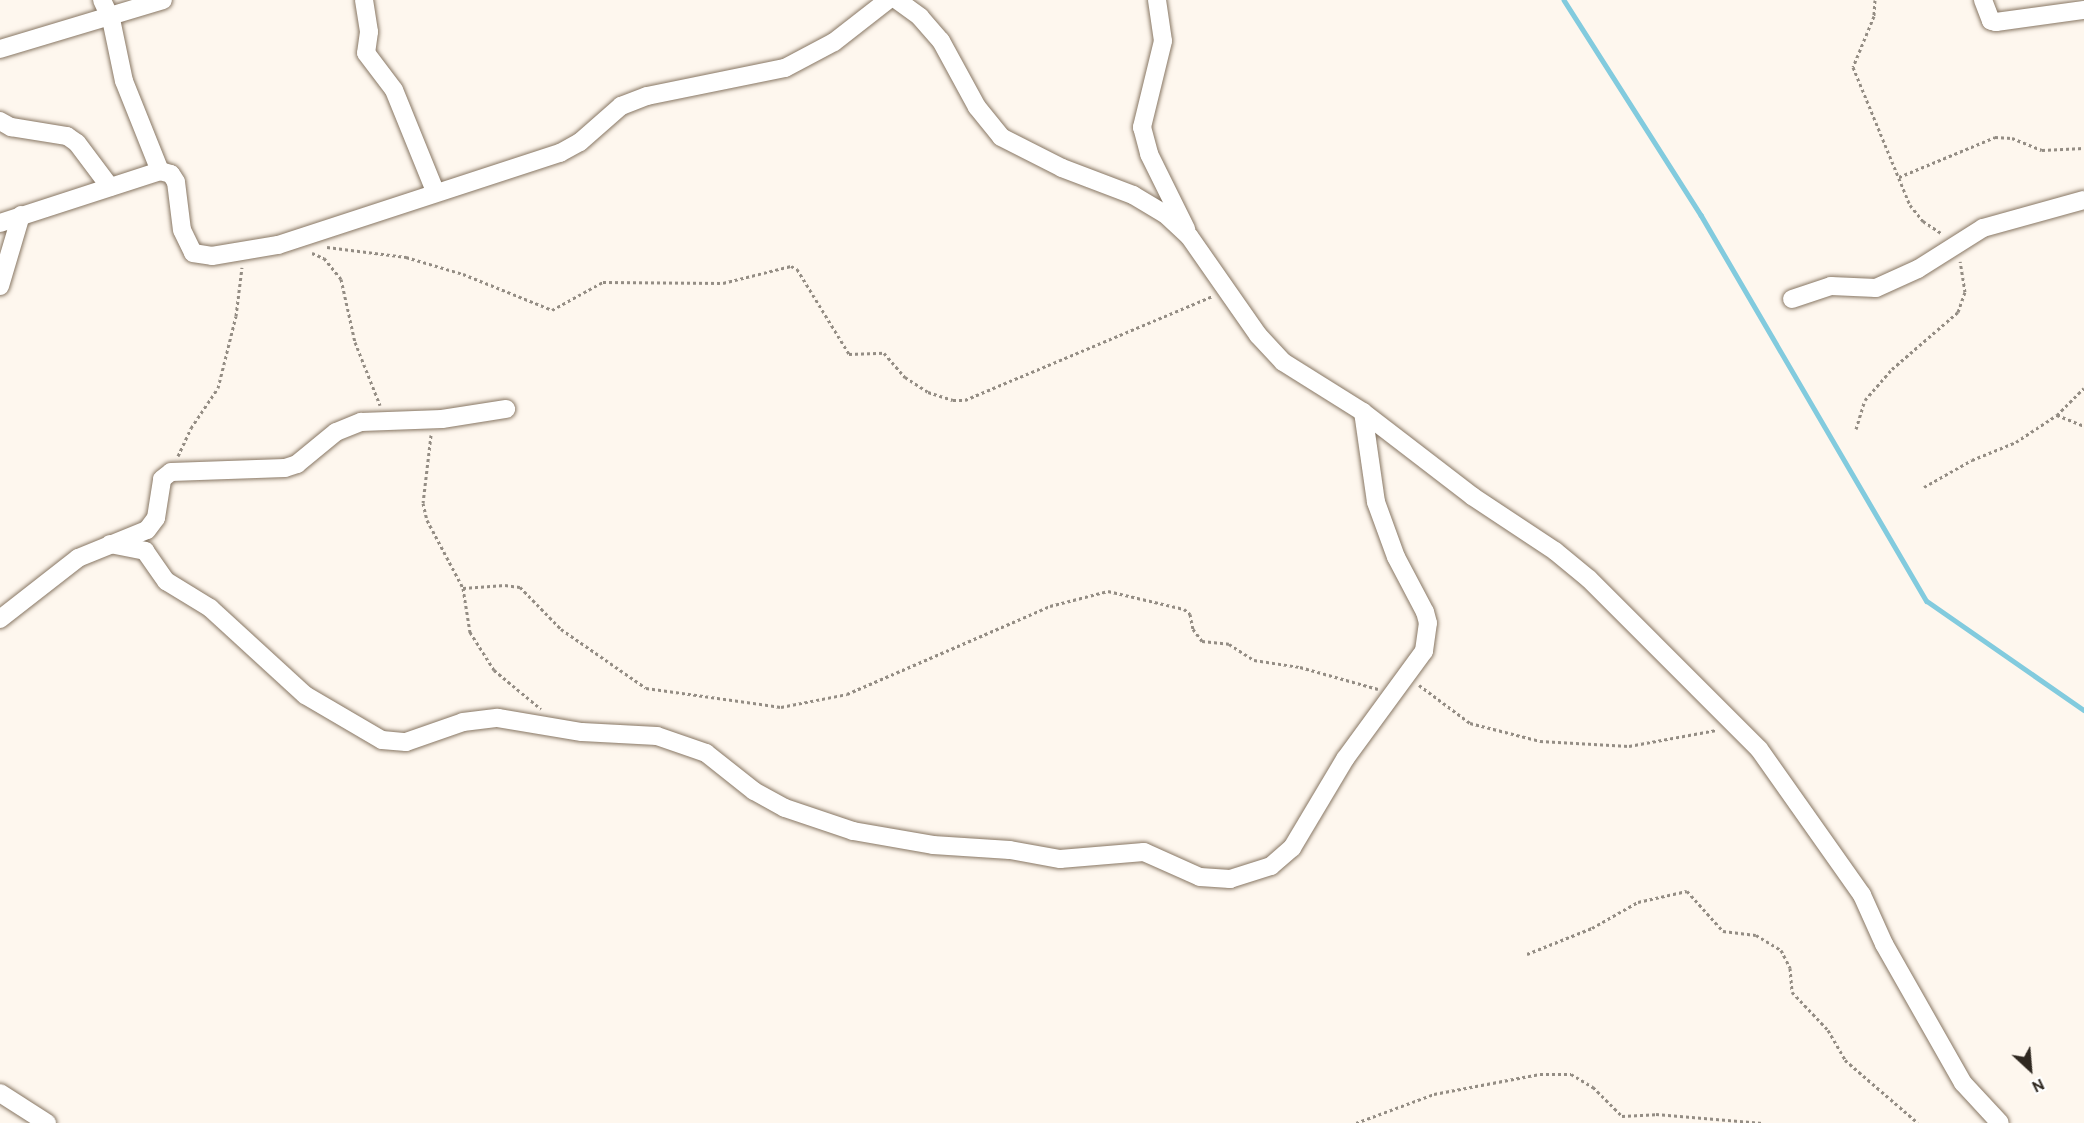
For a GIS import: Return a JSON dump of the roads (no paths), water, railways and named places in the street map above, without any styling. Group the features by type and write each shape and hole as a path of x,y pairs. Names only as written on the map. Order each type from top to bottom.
{"street":[{"path":"0,49 105,7 163,0"},
{"path":"364,0 369,32 368,59 394,90 435,191"},
{"path":"0,222 160,171 171,174 176,182 182,230 189,248 201,255 240,253 319,234 435,191 571,148 621,106 647,96 785,68 834,42 888,0"},
{"path":"897,0 920,17 940,41 977,107 1001,137 1062,168 1153,205 1189,236"},
{"path":"1157,0 1163,41 1142,127 1149,154 1189,236 1226,290 1282,362 1364,412 1589,579 1759,749 1862,895 1884,944 1963,1083 2000,1123"},
{"path":"1983,0 1991,21 1996,22 2084,10"},
{"path":"105,7 124,81 160,171"},
{"path":"0,121 11,127 67,136 77,143 110,187"},
{"path":"1792,298 1831,286 1876,288 1918,269 1955,245 2006,219 2084,200"},
{"path":"0,286 21,215"},
{"path":"0,620 55,572 151,526 162,479 171,472 285,468 297,464 336,432 387,419 433,419 506,409"},
{"path":"110,544 145,551 166,581 210,608 305,695 382,740 406,742 463,723 498,718 582,732 657,736 689,744 766,799 804,818 833,826 883,838 1010,850 1034,857 1081,859 1144,852 1213,880 1261,871 1292,848 1345,759 1403,684 1424,651 1428,623 1376,502 1364,412"},
{"path":"0,1093 47,1123"}],"waterway":[{"path":"1564,0 1701,215 1927,601 2084,710"}]}
